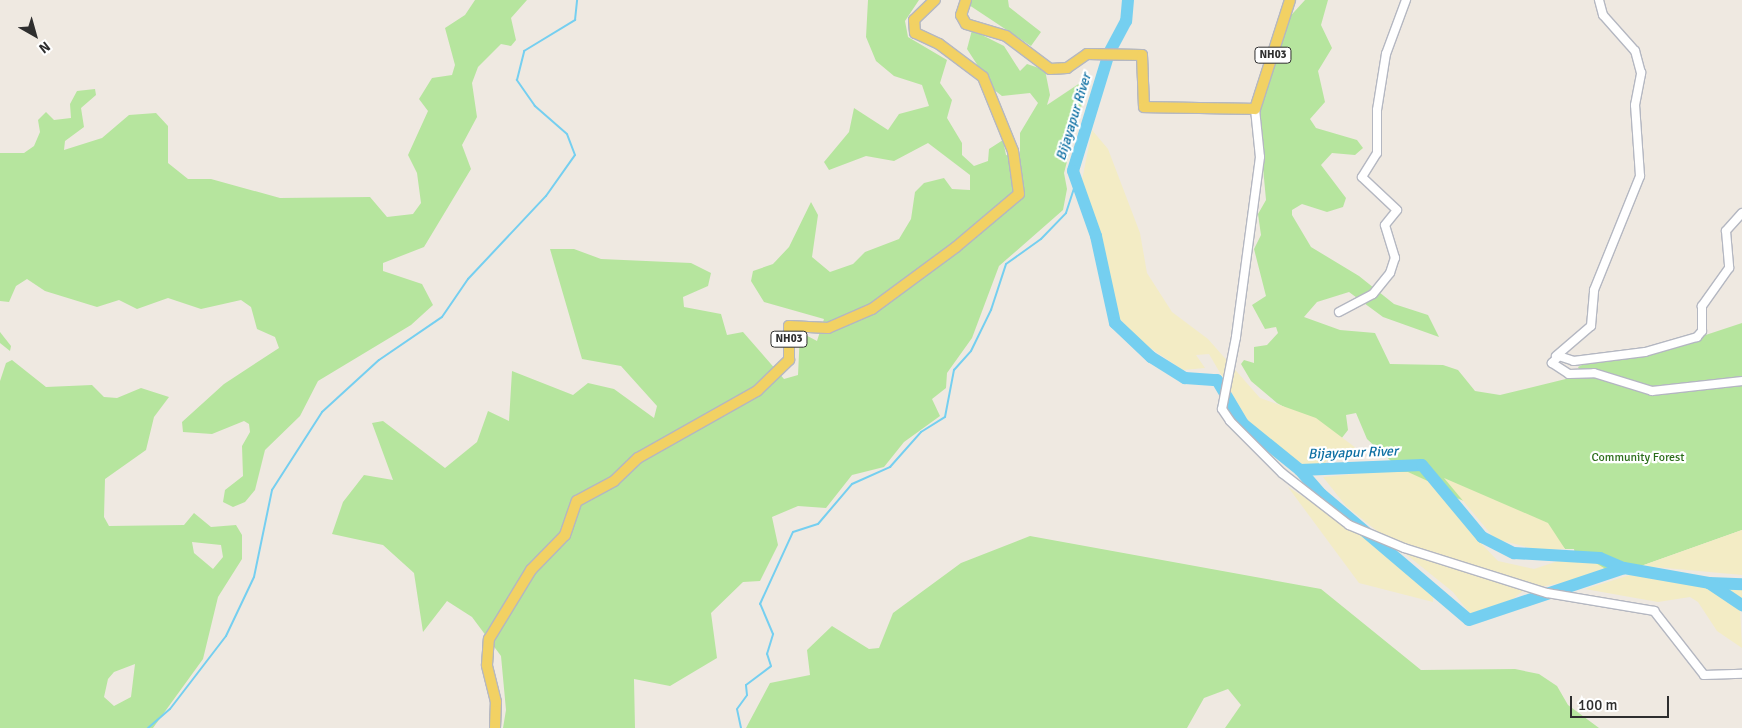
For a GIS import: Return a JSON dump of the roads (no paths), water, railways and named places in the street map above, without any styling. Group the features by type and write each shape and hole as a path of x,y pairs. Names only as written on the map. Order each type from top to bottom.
{"main road":[{"name":"NH03","path":"495,728 496,702 487,665 489,639 531,570 565,535 577,501 614,481 638,458 757,391 789,360 789,326 828,328 872,309 956,247 1019,194 1012,151 983,77 916,34 914,20 935,0"},
{"path":"966,0 961,15 966,24 1006,36 1050,69 1067,68 1093,54 1142,55 1144,107 1255,109"},
{"name":"NH03","path":"1255,109 1290,0"}],"street":[{"path":"1339,312 1373,294 1390,272 1395,258 1386,225 1397,210 1362,177 1377,153 1377,110 1386,54 1406,0"},
{"path":"1599,0 1603,15 1635,51 1641,73 1635,105 1640,176 1594,290 1591,326 1556,356 1552,362 1565,373 1594,373 1652,392 1742,381"},
{"path":"1255,109 1260,157 1236,337 1222,409 1230,421 1282,473 1349,525 1520,585 1654,612 1704,675 1742,674"},
{"path":"1556,356 1575,361 1638,354 1696,337 1702,331 1702,306 1729,268 1726,231 1742,213"}],"waterway":[{"path":"148,728 170,709 226,636 254,577 272,490 322,412 379,360 442,317 468,279 546,196 575,155 567,134 535,106 517,80 524,51 575,20 577,0"},
{"name":"Bijayapur River","path":"1128,0 1126,21 1109,53 1073,171 1096,236 1115,323 1151,357 1185,378 1217,380 1243,424 1300,470 1422,465 1482,537 1514,553 1600,558 1624,568 1709,583 1742,584"},
{"path":"741,728 737,709 747,695 746,685 771,666 767,654 773,634 760,604 793,532 818,524 852,484 890,467 921,432 945,417 954,370 971,351 991,310 1006,264 1041,239 1066,213 1074,188 1073,171"},
{"path":"1300,470 1321,494 1469,620 1624,568"},
{"path":"1709,583 1742,605"}],"park label":[{"name":"Community Forest","path":"1638,458"}]}
